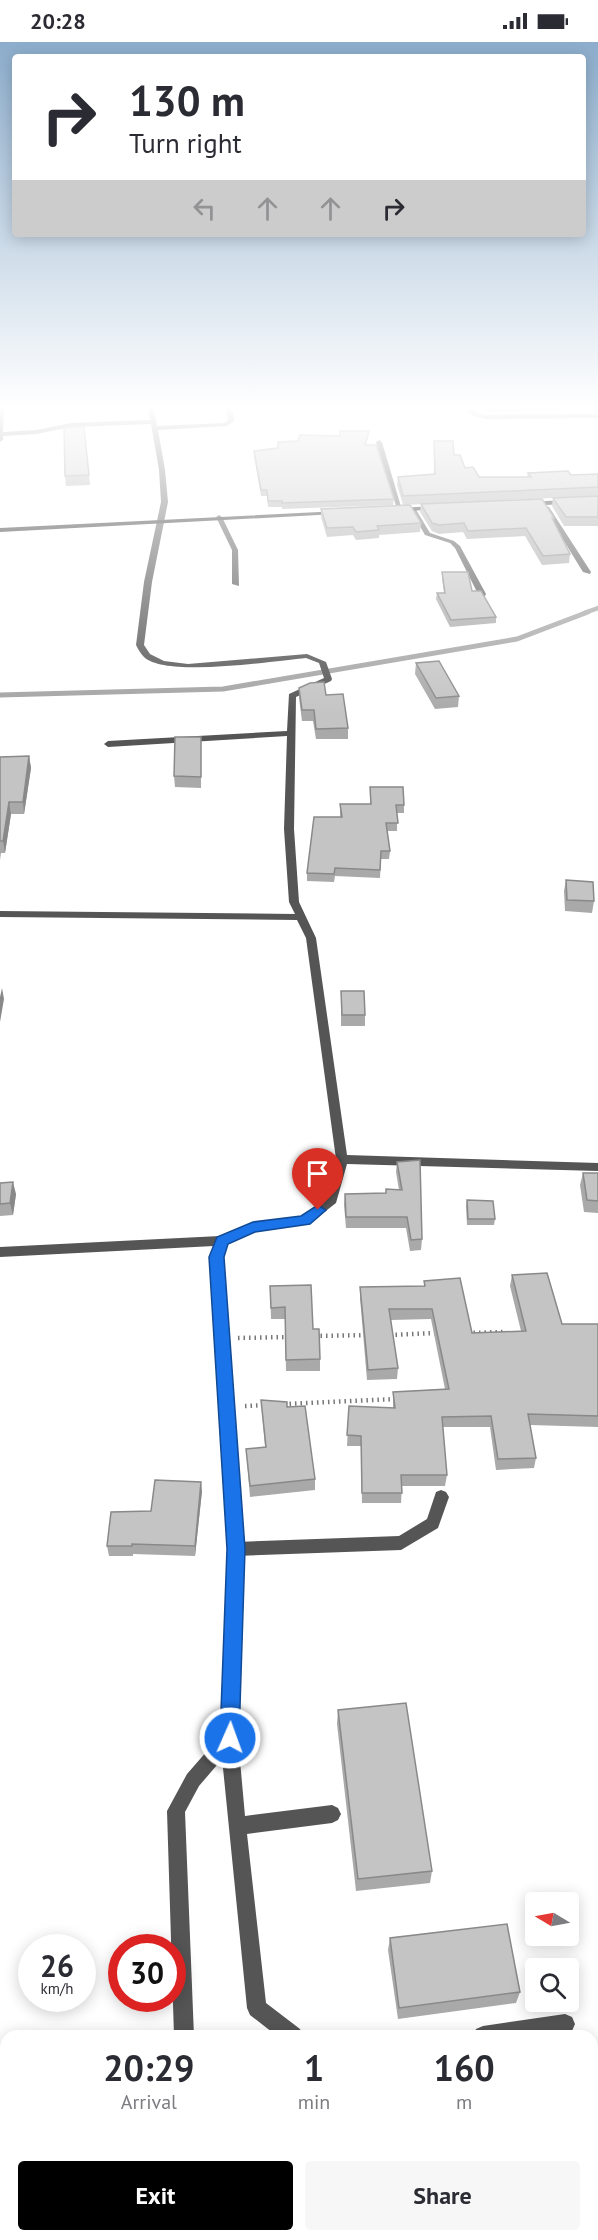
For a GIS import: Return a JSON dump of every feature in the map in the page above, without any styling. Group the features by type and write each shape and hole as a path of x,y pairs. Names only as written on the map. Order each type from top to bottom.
{"main road":[{"path":"0,530 344,512"}],"street":[{"path":"0,1252 222,1241 253,1227 305,1221 332,1200 342,1159 311,938 294,902 289,829 292,696 301,690 322,685 328,679 322,662 307,656 188,666 162,663 147,656 140,645 148,582 163,512"},
{"path":"414,512 427,534 452,542 458,547 482,594"},
{"path":"549,512 587,572"},
{"path":"219,517 235,550 236,584"},
{"path":"108,744 292,733"},
{"path":"0,914 301,917"},
{"path":"342,1159 598,1167"},
{"path":"222,1241 216,1257 236,1549 230,1738 237,1826 257,2008 285,2030"},
{"path":"236,1549 402,1542 433,1523 441,1497"},
{"path":"184,2030 176,1811 193,1780 230,1738"},
{"path":"237,1826 332,1814"},
{"path":"524,2030 565,2024"}],"path":[{"path":"457,1333 504,1332"},
{"path":"386,1335 445,1333"},
{"path":"304,1337 375,1335"},
{"path":"222,1339 292,1337"},
{"path":"226,1407 405,1399"}],"building":[{"path":"322,512 414,512 421,523 377,526 379,530 356,532 353,527 327,528"},
{"path":"425,512 550,512 570,554 543,556 526,528 468,531 464,523 439,525 432,523"},
{"path":"562,512 598,512 598,517 566,517"},
{"path":"442,572 468,572 472,591 481,591 496,617 451,620 437,593 445,593"},
{"path":"439,661 459,696 436,698 416,663"},
{"path":"324,682 326,695 343,694 348,728 316,729 314,710 302,710 299,688 310,683"},
{"path":"175,737 201,737 201,777 174,776"},
{"path":"29,756 23,802 9,802 3,841 0,841 0,757"},
{"path":"370,787 403,787 404,805 396,805 398,823 386,823 390,851 381,851 380,870 335,868 334,874 307,873 314,817 342,817 340,804 371,804"},
{"path":"566,880 593,882 594,901 567,900"},
{"path":"341,991 364,991 365,1015 342,1015"},
{"path":"420,1160 422,1239 411,1240 407,1217 346,1217 345,1194 386,1193 386,1189 402,1190 397,1162"},
{"path":"583,1173 598,1173 598,1201 587,1200"},
{"path":"13,1182 10,1203 0,1204 0,1183"},
{"path":"467,1200 493,1201 495,1219 468,1219"},
{"path":"547,1273 562,1324 598,1324 598,1416 528,1414 536,1458 498,1459 491,1416 442,1417 447,1475 401,1475 402,1493 362,1493 361,1436 347,1435 349,1406 395,1408 393,1392 449,1389 432,1309 389,1309 398,1368 368,1370 360,1287 425,1286 424,1281 460,1278 472,1333 526,1331 512,1275"},
{"path":"311,1285 313,1329 319,1329 320,1359 286,1360 285,1307 271,1308 270,1286"},
{"path":"261,1400 287,1402 287,1407 305,1406 315,1479 250,1486 246,1449 266,1447"},
{"path":"155,1480 201,1482 195,1546 132,1544 132,1546 107,1546 111,1512 151,1511"},
{"path":"406,1703 432,1871 358,1879 338,1710"},
{"path":"507,1924 520,1992 399,2008 390,1938"}],"waterway":[{"path":"584,613 598,608"},
{"path":"0,695 223,689 517,639 588,612"}],"route":[{"path":"230,1738 236,1549 216,1257 222,1241 253,1227 305,1221 318,1210"}]}
